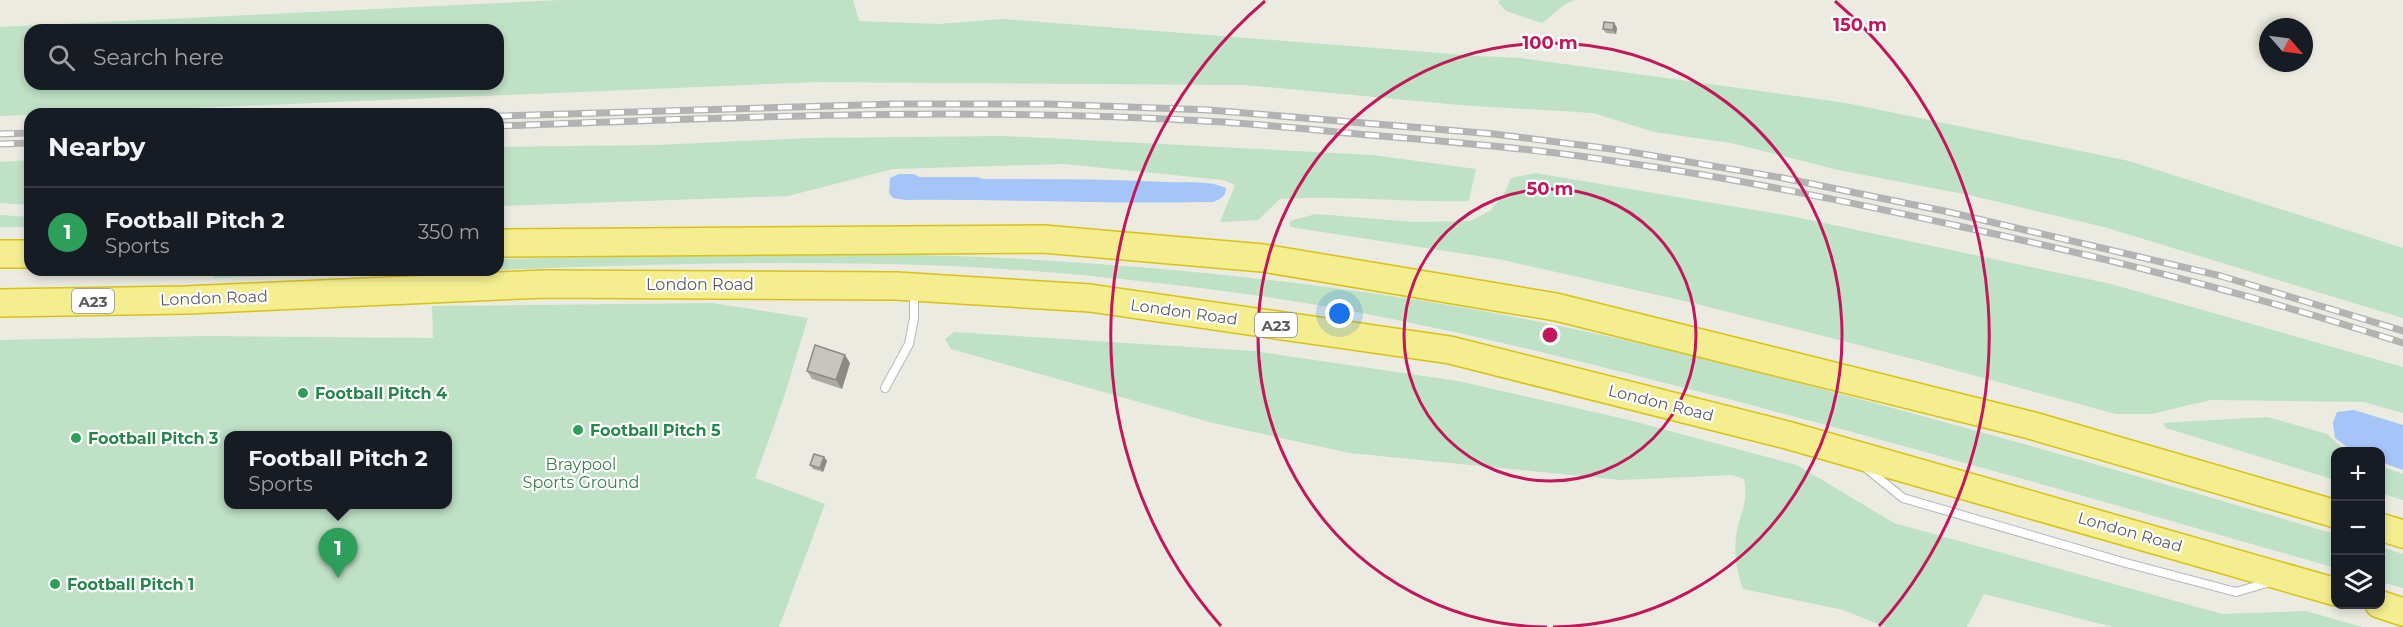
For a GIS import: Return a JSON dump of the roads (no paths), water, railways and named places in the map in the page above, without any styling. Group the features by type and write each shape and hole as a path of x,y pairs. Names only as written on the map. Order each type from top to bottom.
{"highway":[{"path":"504,243 1043,239 1263,258 1556,307 2030,425 2331,513"},
{"path":"0,254 24,254"},
{"name":"London Road","path":"0,303 186,300 544,284 914,287 1090,298 1450,350 1776,432 2331,591"},
{"path":"2385,529 2403,534"},
{"path":"2385,606 2403,612"}],"lane":[{"path":"885,388 909,344 914,318 914,287"}],"water":[{"path":"899,174 983,179 1197,182 1220,185 1226,188 1226,191 1224,196 1213,202 905,200 893,198 889,193 890,178"},
{"path":"2354,410 2403,425 2403,470 2385,463 2385,447 2347,447 2335,438 2333,423 2337,412"}],"railway":[{"path":"504,116 895,104 1047,104 1209,110 1494,134 1619,150 1783,178 1944,211 2221,276 2403,331"},
{"path":"504,126 852,115 1117,117 1267,125 1589,157 1749,183 2074,252 2184,279 2403,343"},
{"path":"0,134 24,133"},
{"path":"0,144 24,143"}],"place":[{"name":"Football Pitch 4","path":"303,393"},
{"name":"Football Pitch 5","path":"578,430"},
{"name":"Football Pitch 3","path":"76,438"},
{"name":"Football Pitch 2","path":"338,578"},
{"name":"Football Pitch 1","path":"55,584"}],"park label":[{"name":"Braypool Sports Ground","path":"581,473"}]}
